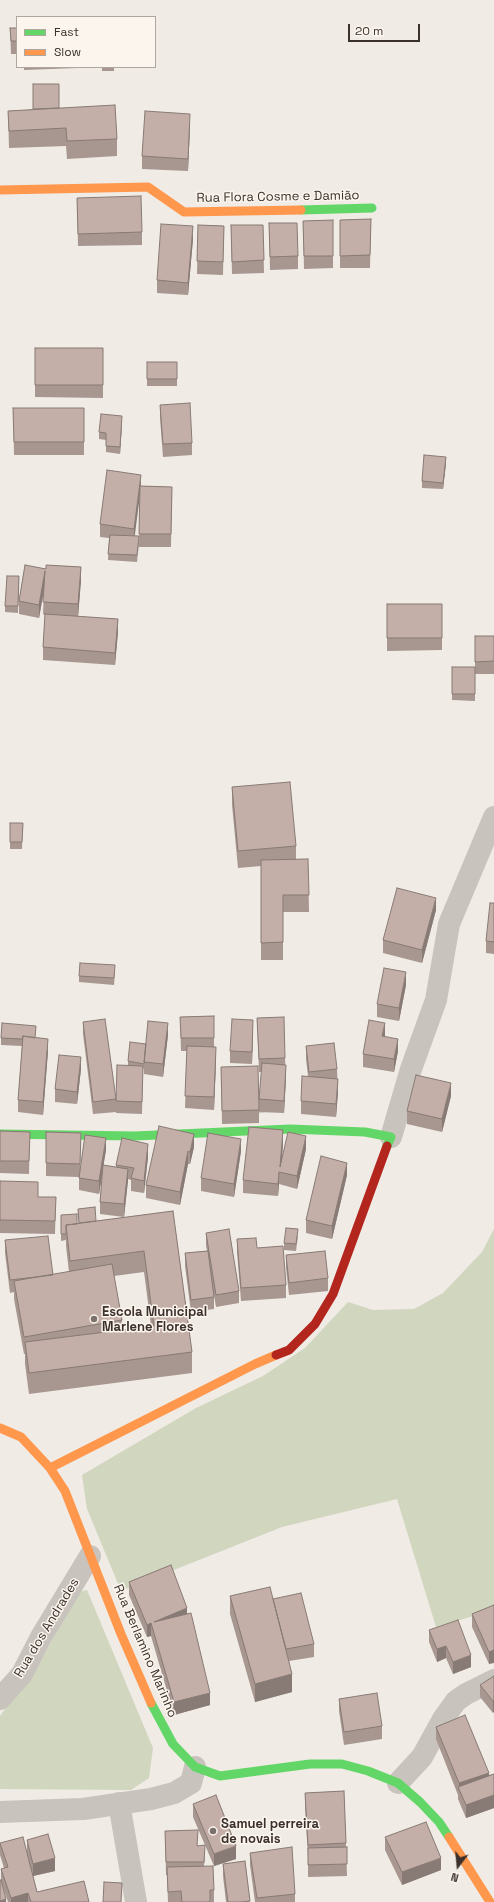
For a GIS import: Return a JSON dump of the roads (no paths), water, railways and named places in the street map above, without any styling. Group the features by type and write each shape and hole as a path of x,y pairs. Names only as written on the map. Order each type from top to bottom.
{"street":[{"name":"Rua Flora Cosme e Damião","path":"0,190 148,187 184,212 372,208"},
{"path":"50,1468 255,1364 289,1350 315,1324 333,1294 391,1137 411,1069 436,1000 449,924 494,817"},
{"path":"0,1134 135,1136 290,1130 365,1132 391,1137"},
{"name":"Rua Berlamino Marinho","path":"0,1428 21,1437 50,1468 65,1491 121,1634 156,1715 173,1744 195,1767 220,1776 310,1764 342,1764 368,1771 398,1783 420,1802 439,1822 466,1862 490,1902"},
{"name":"Rua dos Andrades","path":"0,1699 22,1674 41,1637 90,1556"},
{"path":"398,1783 422,1757 443,1719 456,1702 466,1694 494,1680"},
{"path":"0,1812 83,1809 151,1799 174,1793 191,1783 195,1767"},
{"path":"119,1803 136,1902"}],"place":[{"name":"Escola Municipal Marlene Flores","path":"94,1319"},
{"name":"Samuel perreira de novais","path":"213,1831"}]}
